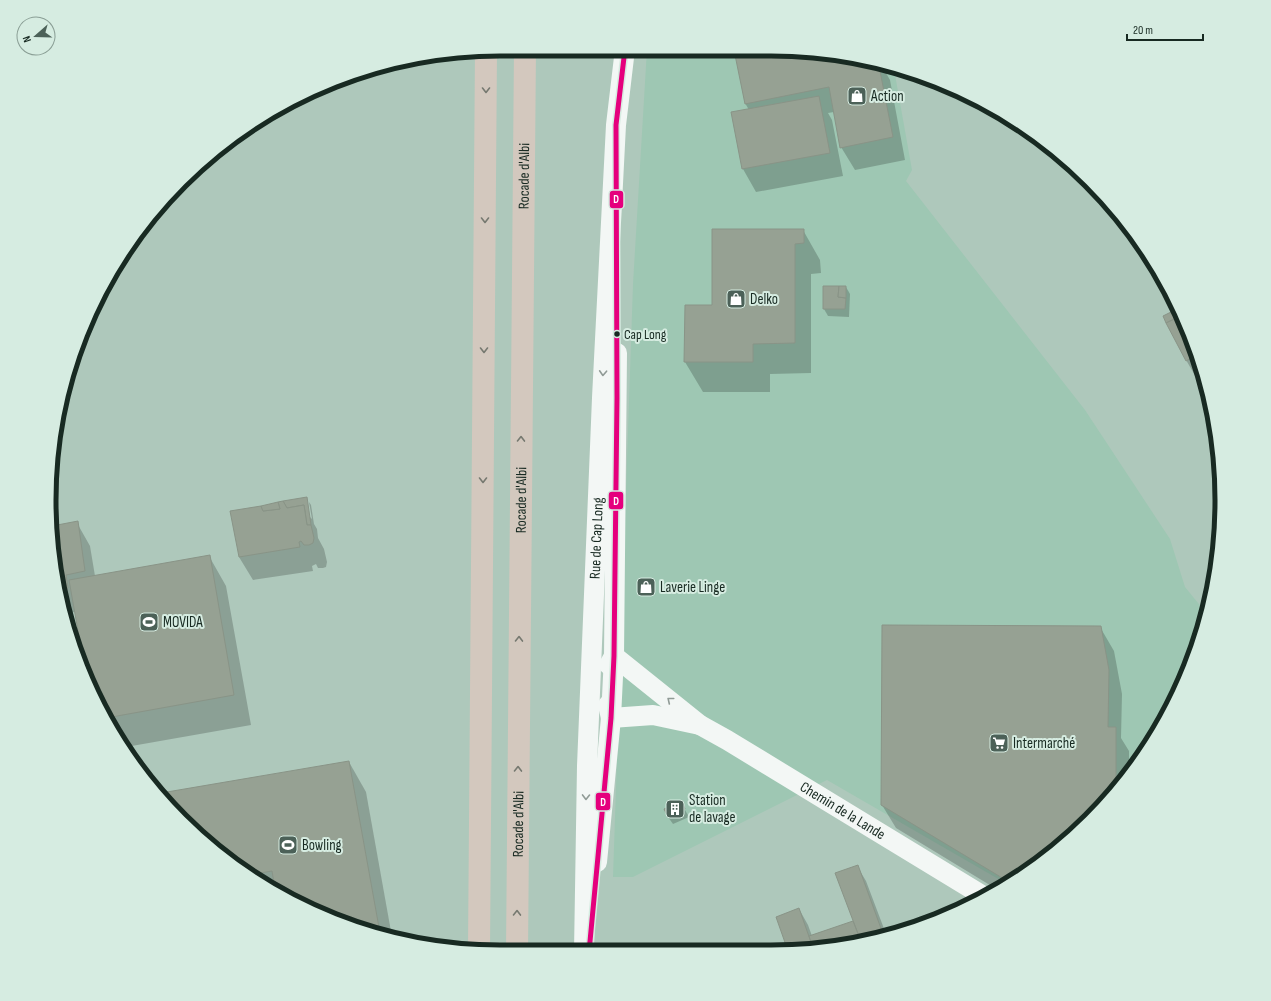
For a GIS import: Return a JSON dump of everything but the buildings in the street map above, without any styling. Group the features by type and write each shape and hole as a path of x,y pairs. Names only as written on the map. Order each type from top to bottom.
{"highway":[{"path":"479,944 486,56"},
{"name":"Rocade d'Albi","path":"516,945 525,56"}],"street":[{"name":"Rue de Cap Long","path":"584,945 587,766 596,528 616,125 624,56"},
{"name":"Rue de Cap Long","path":"590,945 611,718 614,656 617,398 616,125"},
{"path":"587,766 600,676 603,568 596,528"},
{"path":"611,718 600,676 614,656"},
{"name":"Chemin de la Lande","path":"614,656 700,725 978,893"},
{"name":"Chemin de la Lande","path":"611,718 653,715 700,725"}],"shaded area":[{"path":"647,56 800,57 857,65 895,74 912,170 906,181 1085,410 1170,539 1185,587 1202,608 1181,671 1155,723 1140,747 1105,794 1085,815 1064,835 1017,870 1001,880 827,780 633,877 613,877 633,284"}],"transit line":[{"name":"D","path":"590,945 611,718 614,656 617,398 616,125 624,56"}],"place":[{"name":"Action","path":"857,96"},
{"name":"Delko","path":"736,299"},
{"name":"Cap Long","path":"617,334"},
{"name":"Laverie Linge","path":"646,587"},
{"name":"MOVIDA","path":"149,622"},
{"name":"Intermarché","path":"999,743"},
{"name":"Station de lavage","path":"675,809"},
{"name":"Bowling","path":"288,845"}]}
